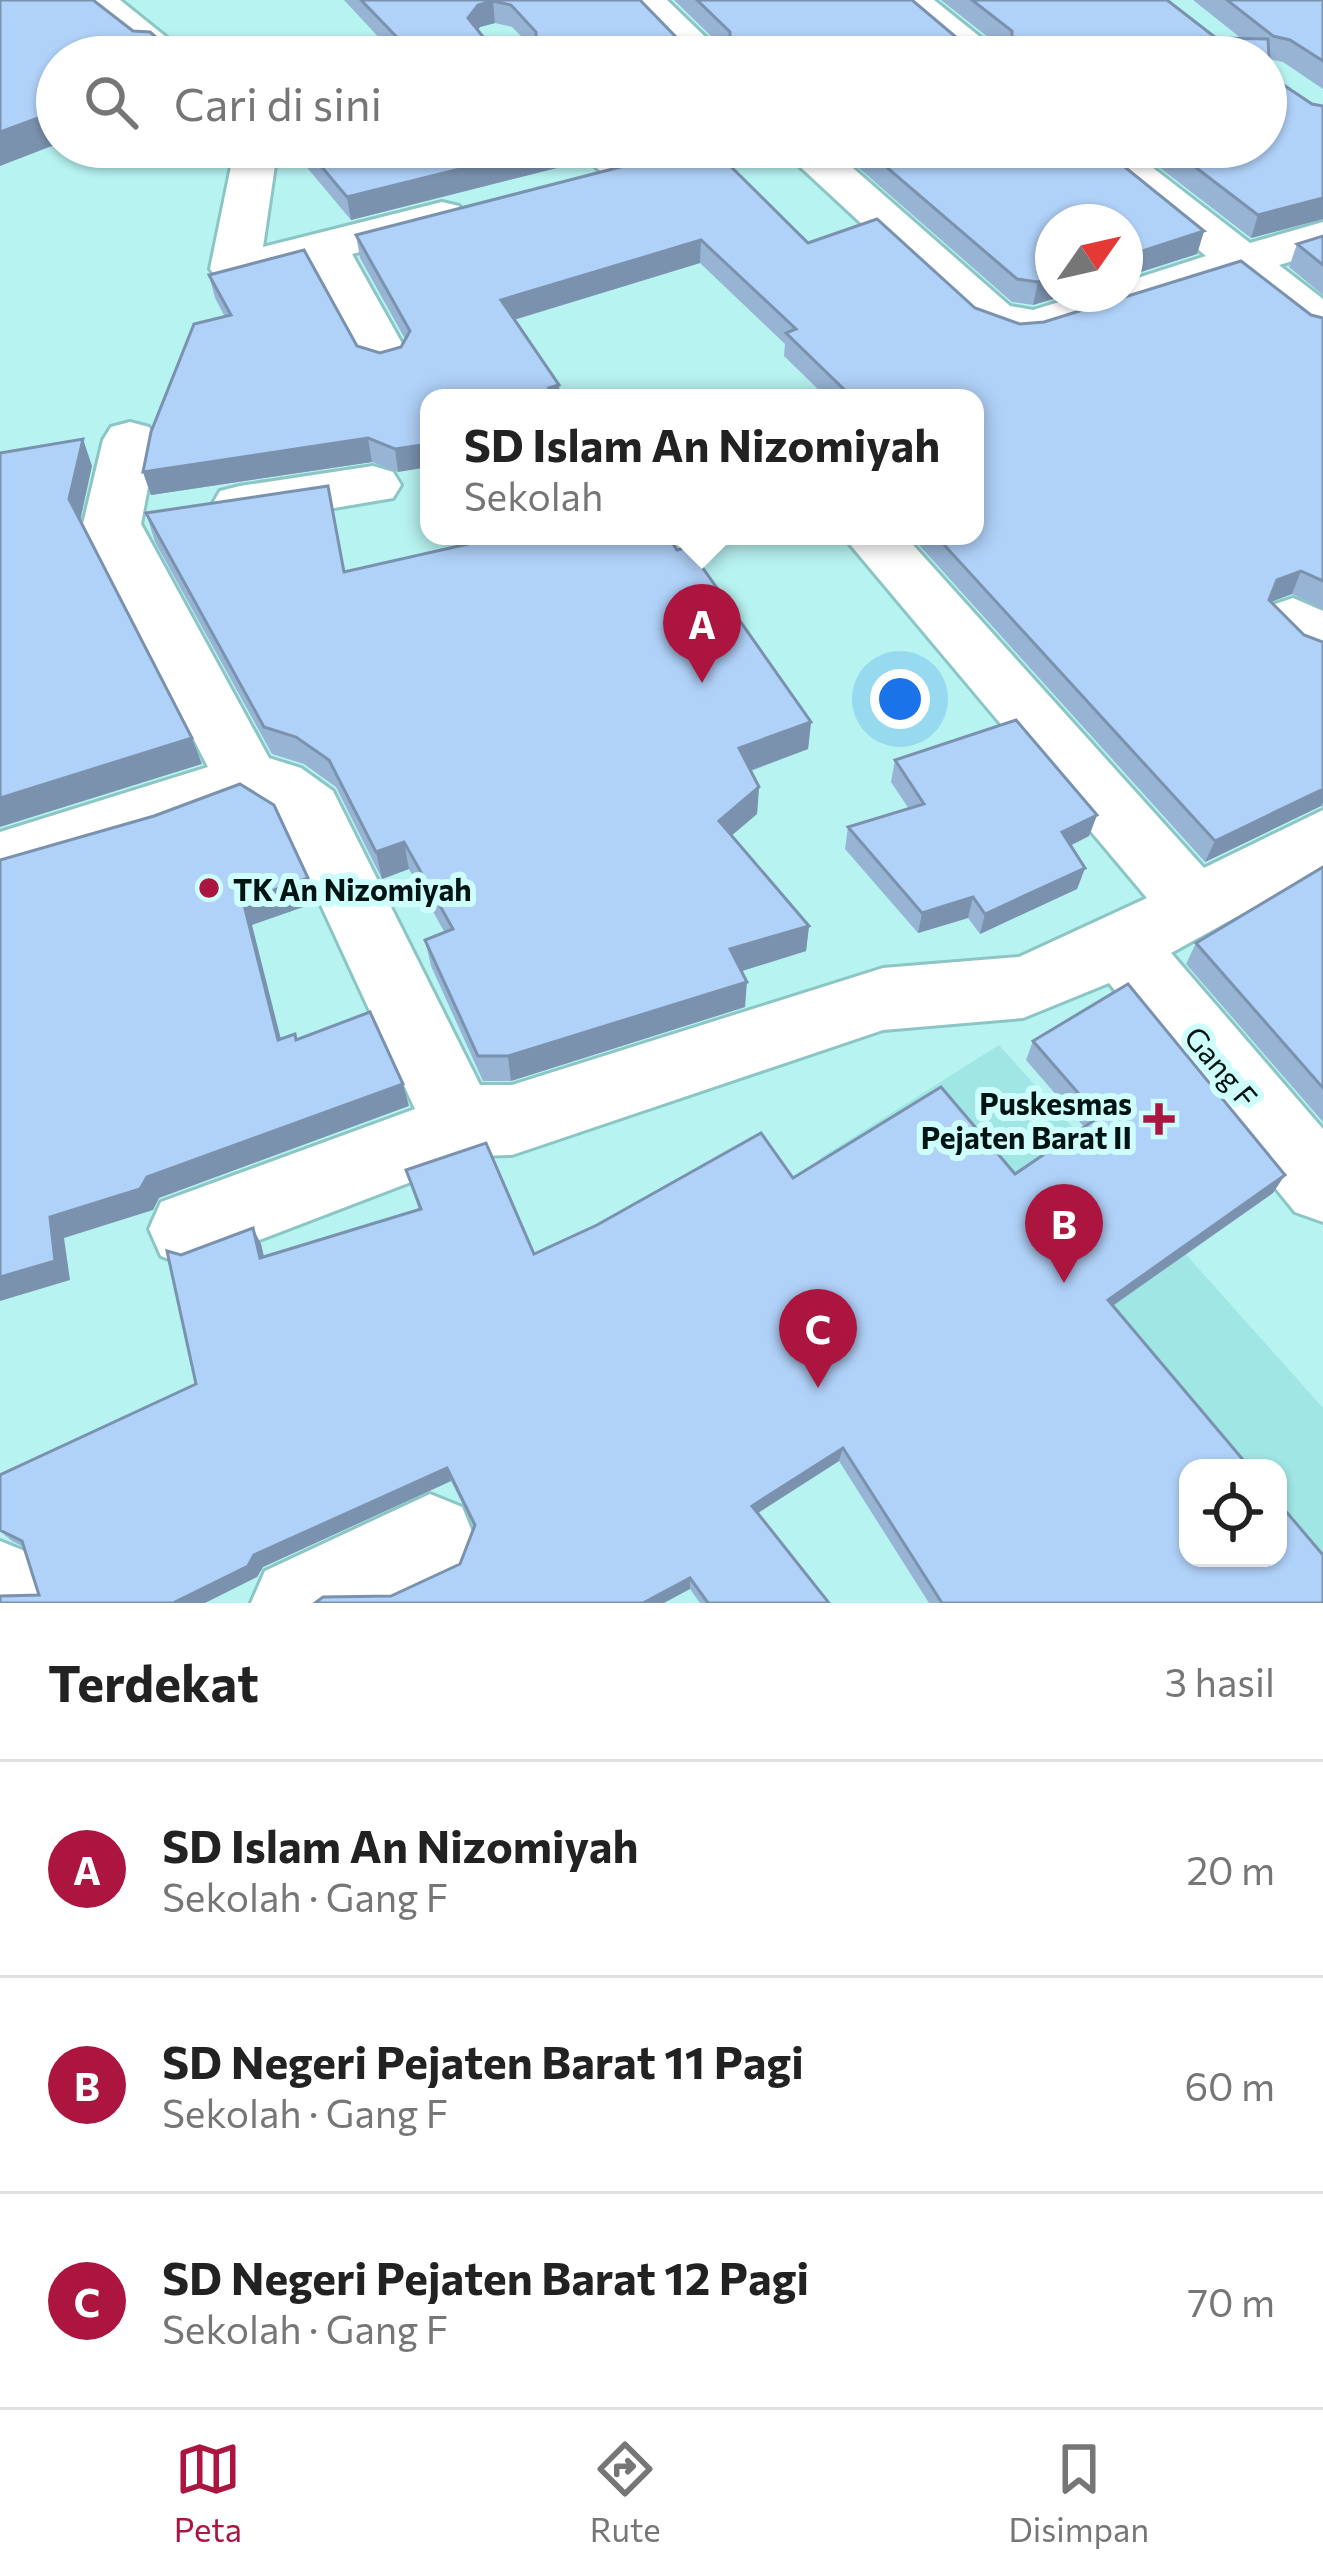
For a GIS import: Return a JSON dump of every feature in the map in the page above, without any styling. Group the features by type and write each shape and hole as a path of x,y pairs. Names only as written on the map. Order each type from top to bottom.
{"street":[{"path":"94,0 142,36"},
{"path":"643,0 682,36"},
{"path":"908,0 956,36"},
{"path":"251,168 235,269 485,205"},
{"path":"826,168 992,316 1015,327 1039,325 1323,236"},
{"path":"1124,168 1323,324"},
{"path":"324,247 382,356"},
{"path":"130,440 112,524 247,779"},
{"path":"112,524 373,484"},
{"path":"880,545 1193,904"},
{"path":"0,859 163,811 247,779 278,786 310,810 453,1108 478,1121"},
{"path":"189,1228 478,1121 512,1120 883,999 1023,987 1121,946 1323,837"},
{"name":"Gang F","path":"1121,946 1323,1186"},
{"path":"297,1603 430,1539"},
{"path":"0,1586 3,1603"}],"shaded area":[{"path":"999,1045 1323,1408 1323,1603 1166,1603 820,1158"}],"building":[{"path":"0,0 93,0 133,31 155,36 36,36 36,119 0,132"},
{"path":"361,0 640,0 675,36 536,36 511,5 493,1 478,5 468,18 482,36 396,36"},
{"path":"697,0 912,0 955,36 730,36"},
{"path":"972,0 1167,0 1213,36 1012,36 1012,31"},
{"path":"1227,0 1323,0 1323,61 1287,36 1273,36"},
{"path":"1287,87 1323,106 1323,198 1258,215 1196,168 1287,168"},
{"path":"323,168 464,168 347,197"},
{"path":"616,168 732,168 808,243 877,219 975,308 1020,324 1076,312 1143,312 1143,291 1241,261 1311,315 1323,318 1323,581 1301,571 1277,580 1269,600 1304,635 1323,642 1323,789 1215,841 944,545 984,545 984,389 844,389 786,333 796,329 701,240 501,300 559,385 550,389 420,389 420,445 395,449 368,438 143,472 151,432 194,324 231,315 209,275 304,250 357,346 380,353 401,347 410,331 356,235"},
{"path":"888,168 1126,168 1204,231 1143,251 1143,204 1035,204 1035,282 1017,279"},
{"path":"1323,236 1323,265 1297,244"},
{"path":"83,439 69,499 192,738 0,798 0,453"},
{"path":"328,486 344,572 463,545 688,547 811,722 739,748 759,787 719,821 809,926 730,949 747,982 508,1056 478,1056 425,940 453,929 404,842 376,852 329,760 296,737 264,727 146,513"},
{"path":"1016,720 1097,815 1062,832 1085,868 985,914 973,897 922,913 848,827 924,804 895,760"},
{"path":"240,784 274,805 308,878 243,901 278,1040 295,1034 296,1040 370,1012 403,1084 147,1177 140,1189 50,1217 55,1261 0,1277 0,860 154,816"},
{"path":"1323,867 1323,1088 1196,943"},
{"path":"1128,984 1285,1175 1108,1300 1242,1459 1179,1459 1179,1567 1287,1567 1287,1513 1323,1555 1323,1603 942,1603 843,1448 752,1506 829,1603 708,1603 690,1578 643,1603 315,1603 323,1597 391,1596 460,1564 475,1525 447,1468 254,1555 248,1566 173,1603 0,1603 0,1596 39,1595 22,1541 0,1530 0,1475 196,1384 167,1251 181,1255 253,1228 260,1258 421,1209 406,1170 486,1143 534,1254 597,1225 761,1133 793,1178 941,1087 1015,1174 1099,1117 1033,1041"}],"place":[{"name":"SD Islam An Nizomiyah","path":"702,683"},
{"name":"TK An Nizomiyah","path":"209,888"},
{"name":"Puskesmas Pejaten Barat II","path":"1159,1119"},
{"name":"SD Negeri Pejaten Barat 11 Pagi","path":"1064,1283"},
{"name":"SD Negeri Pejaten Barat 12 Pagi","path":"818,1388"}]}
